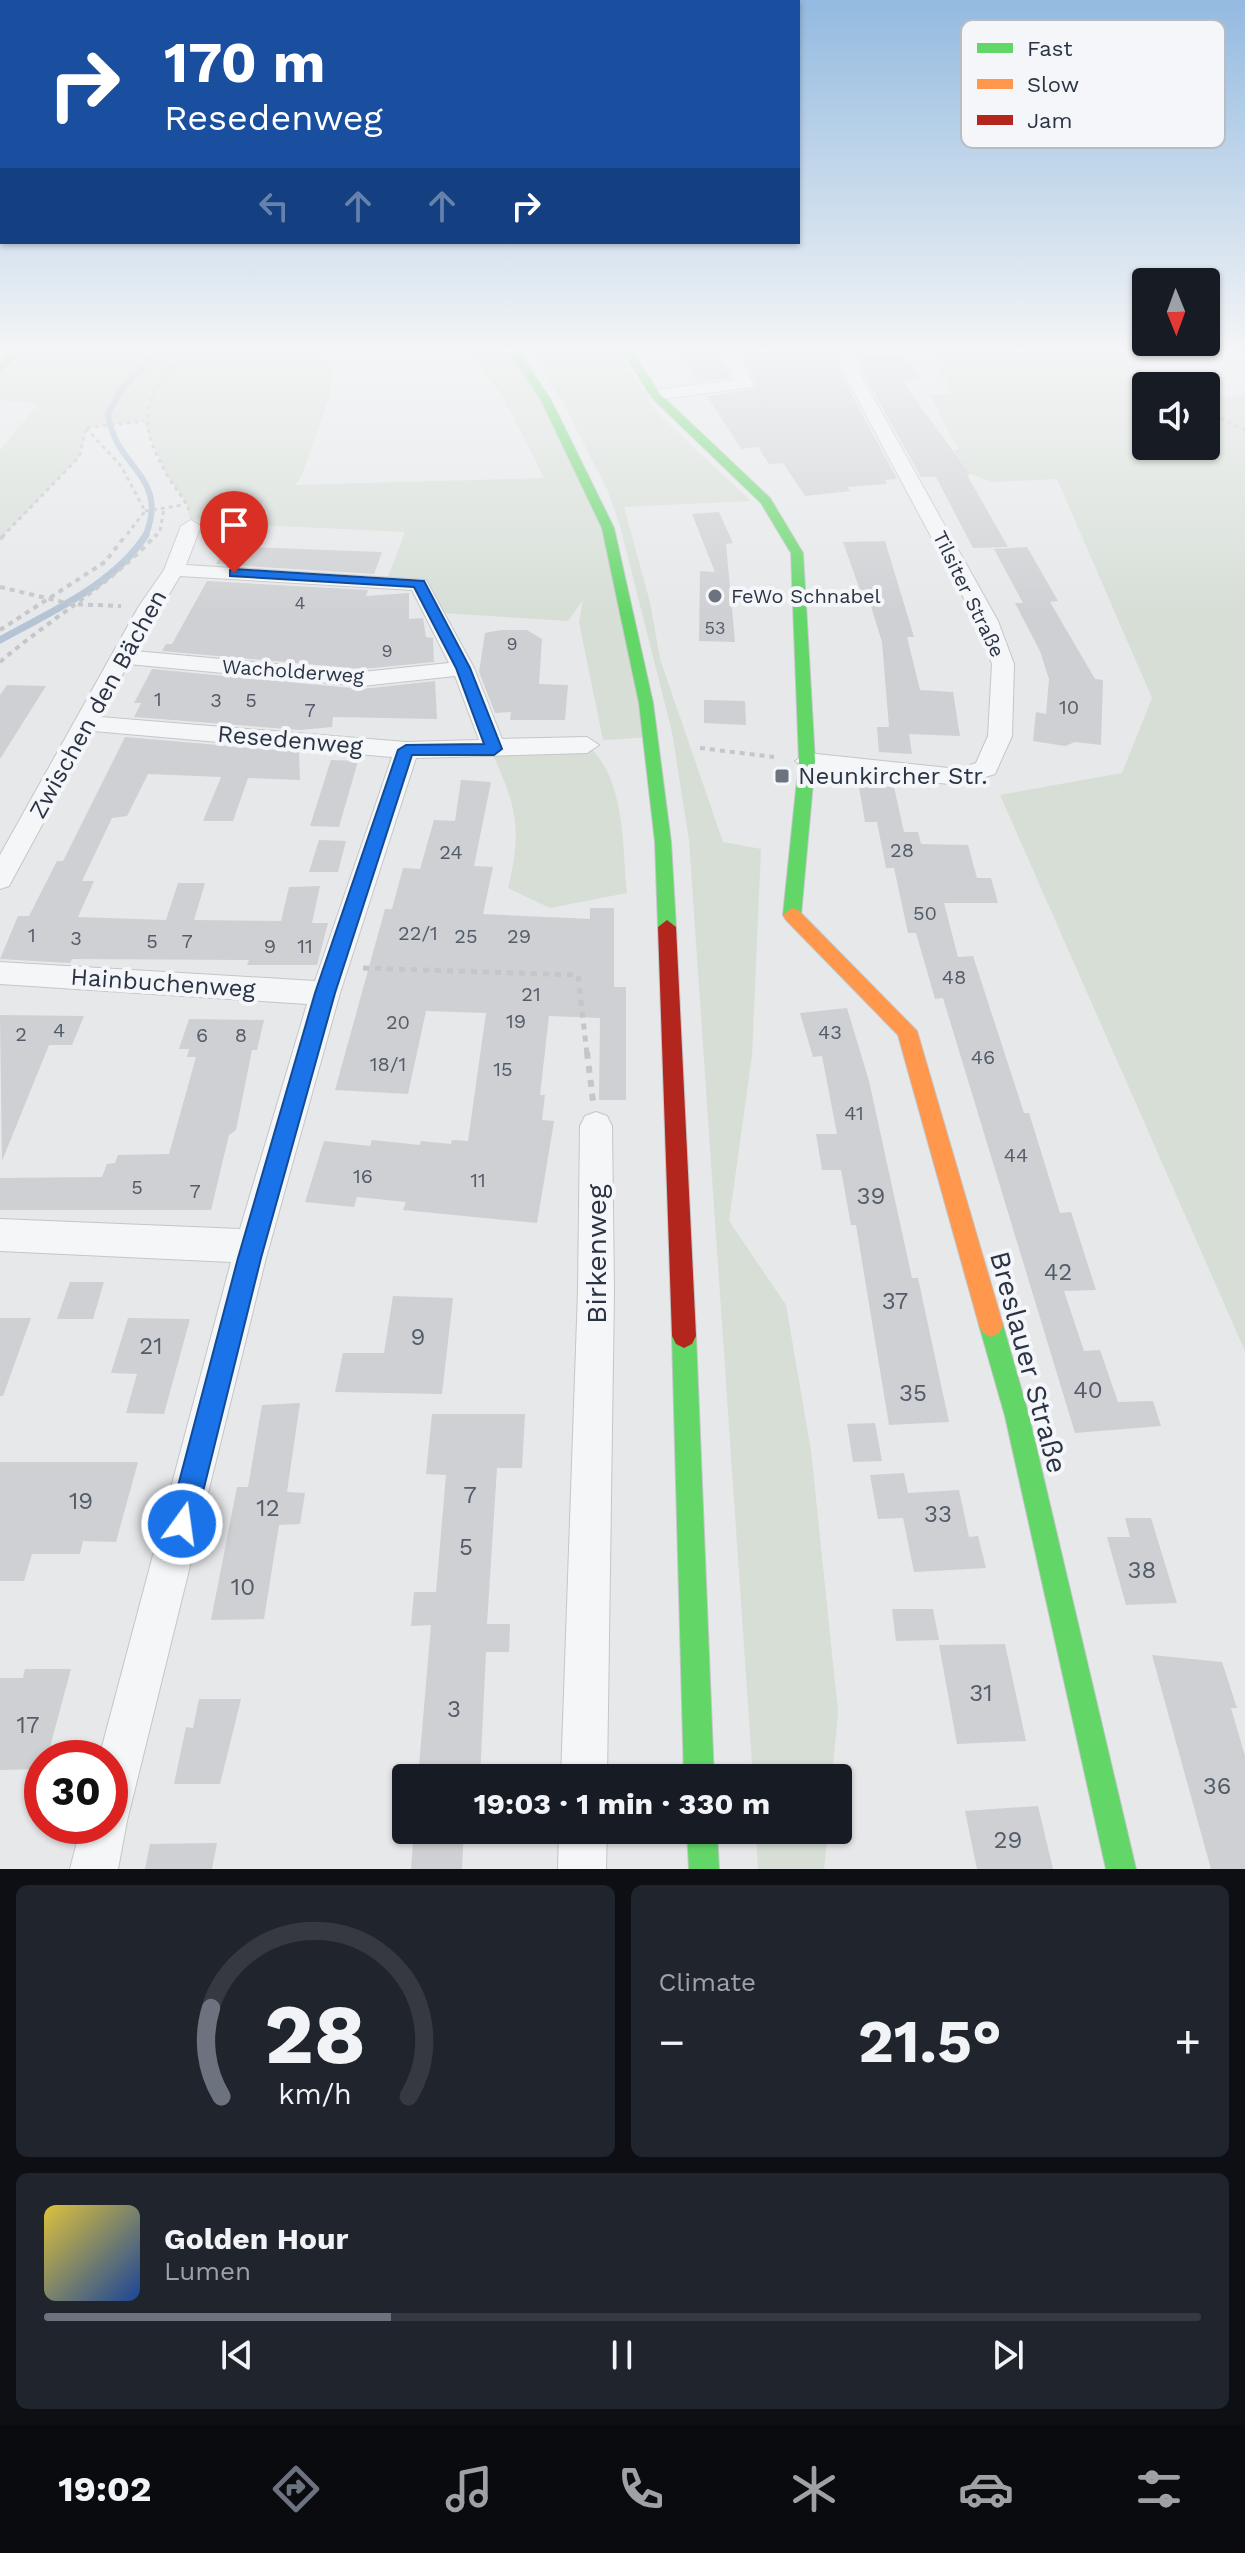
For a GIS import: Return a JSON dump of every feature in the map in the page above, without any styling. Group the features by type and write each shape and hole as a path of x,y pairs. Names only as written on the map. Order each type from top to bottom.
{"street":[{"path":"565,440 608,528 648,714 663,842 676,1106 699,1764"},
{"path":"702,440 766,501 797,553 807,761"},
{"name":"Tilsiter Straße","path":"807,761 959,777 986,768 1000,736 1003,664 987,621 888,440"},
{"name":"Zwischen den Bächen","path":"0,879 88,723 149,606 174,570 189,515"},
{"path":"174,570 419,584 463,668 494,749"},
{"name":"Wacholderweg","path":"124,657 362,679 463,668"},
{"name":"Resedenweg","path":"88,723 406,750 587,745"},
{"path":"127,1740 253,1246 329,980 406,750"},
{"name":"Breslauer Straße","path":"807,761 792,915 907,1031 1017,1416 1121,1869"},
{"name":"Hainbuchenweg","path":"0,973 329,980"},
{"name":"Birkenweg","path":"584,1764 596,1291 596,1126"},
{"path":"0,1235 253,1246"},
{"path":"94,1869 100,1844"},
{"path":"582,1869 583,1844"},
{"path":"703,1844 704,1869"}],"path":[{"path":"0,539 79,457 83,440"},
{"path":"99,440 136,485 145,511"},
{"path":"152,440 166,474 189,515"},
{"path":"0,630 105,562 145,511 164,508 189,515"},
{"path":"0,662 71,604 124,570 160,531 164,508"},
{"path":"0,587 71,604 149,606"},
{"path":"700,748 807,761"},
{"path":"329,980 578,975 596,1126"}],"shaded area":[{"path":"8,440 83,440 79,457 0,539 0,450"},
{"path":"151,440 314,440 302,475 295,485 544,478 525,440 562,440 595,503 651,737 603,740 579,622 583,600 568,621 443,613 419,584 386,582 405,532 261,525 268,512 241,508 190,521 187,504 166,474"},
{"path":"582,440 686,440 751,501 624,507 650,602 660,659 723,842 761,849 752,1055 729,1221 786,1305 811,1451 838,1711 833,1764 752,1764 689,840 672,732 620,526 608,491"},
{"path":"953,440 1132,440 1132,460 1220,460 1220,440 1245,440 1245,1351 1000,795 1122,773 1152,698 1057,479 993,482 970,474 954,450 958,449"},
{"path":"587,745 600,759 615,794 620,814 627,893 550,908 508,888 515,850 515,820 493,755"},
{"path":"757,1844 827,1844 824,1869 758,1869"}],"building":[{"path":"735,440 876,440 897,479 885,480 887,484 847,487 850,491 805,496 783,463 769,464 758,447 741,449"},
{"path":"901,440 945,440 970,474 967,475 1008,547 973,548 936,477 921,477"},
{"path":"252,495 263,500 249,547 382,552 374,574 216,564"},
{"path":"719,512 733,543 726,544 735,642 699,641 700,571 715,572 692,514"},
{"path":"885,541 914,637 907,637 920,690 953,692 960,736 909,734 912,754 879,752 877,727 889,727 882,642 866,590 860,590 843,542"},
{"path":"1027,547 1058,601 1050,602 1095,679 1103,680 1101,745 1075,742 1065,746 1033,741 1036,712 1046,714 1049,679 1040,651 1015,603 1023,603 994,549"},
{"path":"207,581 368,590 366,596 409,593 409,619 423,618 426,637 433,638 434,662 362,669 162,651 166,644 172,644"},
{"path":"527,630 542,639 539,684 568,685 565,720 510,720 511,712 495,713 479,672 485,633"},
{"path":"152,669 362,689 435,681 437,719 333,717 332,727 300,730 134,717 141,703 134,703"},
{"path":"7,685 46,686 0,759 0,695"},
{"path":"704,700 745,701 746,725 704,723"},
{"path":"125,737 299,752 300,780 248,778 233,821 203,821 221,777 148,774 127,816 112,818 82,881 94,881 78,917 166,920 178,883 205,883 194,920 281,921 289,887 320,886 312,923 328,923 317,965 247,965 249,960 72,959 70,963 0,959 18,916 29,916 57,861 63,861"},
{"path":"331,760 358,761 339,827 310,826"},
{"path":"461,780 491,782 474,866 493,867 483,914 590,919 590,908 614,908 614,987 626,987 626,1100 599,1100 600,1018 549,1016 540,1095 545,1095 542,1120 554,1121 537,1223 403,1210 406,1202 357,1197 354,1207 305,1202 324,1141 370,1146 372,1140 420,1145 421,1141 451,1144 452,1140 468,1141 486,1013 426,1011 408,1094 335,1090 385,909 392,909 403,868 420,869 434,820 455,821"},
{"path":"859,787 894,787 904,832 918,832 921,844 968,845 977,878 991,878 998,903 944,903 958,957 973,956 1024,1113 1029,1113 1060,1213 1071,1212 1096,1290 1064,1291 1084,1351 1100,1350 1118,1402 1153,1401 1161,1426 1075,1433 943,998 935,999 916,933 908,933 894,868 886,868 877,822 865,822"},
{"path":"319,840 346,841 338,872 309,872"},
{"path":"847,1008 869,1081 912,1278 918,1278 949,1422 889,1425 856,1225 851,1225 841,1170 822,1170 816,1134 837,1134 822,1056 813,1057 800,1013"},
{"path":"0,1015 84,1016 72,1045 49,1045 2,1161"},
{"path":"189,1019 264,1020 257,1050 252,1050 236,1130 229,1135 211,1210 0,1210 0,1178 102,1177 107,1164 115,1163 118,1155 169,1154 196,1057 187,1057 189,1049 179,1049"},
{"path":"70,1282 104,1282 93,1319 57,1319"},
{"path":"393,1296 453,1298 442,1394 335,1392 343,1353 384,1353"},
{"path":"0,1318 31,1318 3,1396 0,1396"},
{"path":"128,1318 190,1319 164,1414 126,1413 137,1374 111,1373"},
{"path":"300,1403 287,1492 305,1493 300,1524 279,1525 264,1619 211,1620 237,1487 248,1487 262,1405"},
{"path":"432,1414 525,1414 522,1468 497,1468 487,1624 510,1624 509,1652 486,1652 481,1764 419,1764 431,1625 411,1626 414,1592 436,1592 446,1475 426,1474"},
{"path":"875,1423 882,1461 853,1462 847,1424"},
{"path":"0,1462 138,1462 116,1542 83,1541 80,1554 32,1554 24,1581 0,1581"},
{"path":"904,1473 908,1493 959,1490 969,1537 978,1536 986,1568 914,1572 903,1518 878,1519 870,1475"},
{"path":"1125,1518 1151,1518 1177,1603 1126,1605 1107,1537 1130,1537"},
{"path":"892,1609 933,1609 939,1640 896,1641"},
{"path":"1005,1644 1026,1741 957,1744 939,1645"},
{"path":"1152,1655 1222,1662 1237,1708 1231,1708 1245,1756 1245,1869 1211,1869"},
{"path":"25,1669 71,1669 52,1740 24,1740 24,1769 0,1770 0,1678 23,1678"},
{"path":"199,1699 241,1699 220,1784 174,1784 186,1727 193,1728"},
{"path":"1038,1806 1053,1869 977,1869 965,1811"},
{"path":"217,1843 212,1869 145,1869 150,1844"},
{"path":"413,1844 463,1844 462,1869 411,1869"}],"waterway":[{"path":"116,440 146,485 151,499 151,516 145,536"},
{"path":"0,640 99,583 133,553 145,536"}],"traffic: fast":[{"path":"565,440 608,528 646,703 663,842 667,927"},
{"path":"702,440 766,501 797,553 807,761 792,915"},
{"path":"991,1325 1017,1416 1121,1869"},
{"path":"684,1336 699,1764"},
{"path":"703,1844 704,1869"}],"traffic: slow":[{"path":"792,915 907,1031 991,1325"}],"traffic: jam":[{"path":"667,927 684,1336"}],"place":[{"name":"FeWo Schnabel","path":"715,596"},
{"name":"Neunkircher Str.","path":"782,776"}],"route":[{"path":"182,1524 249,1258 325,993 406,750 494,749 463,668 419,584 234,573"}]}
